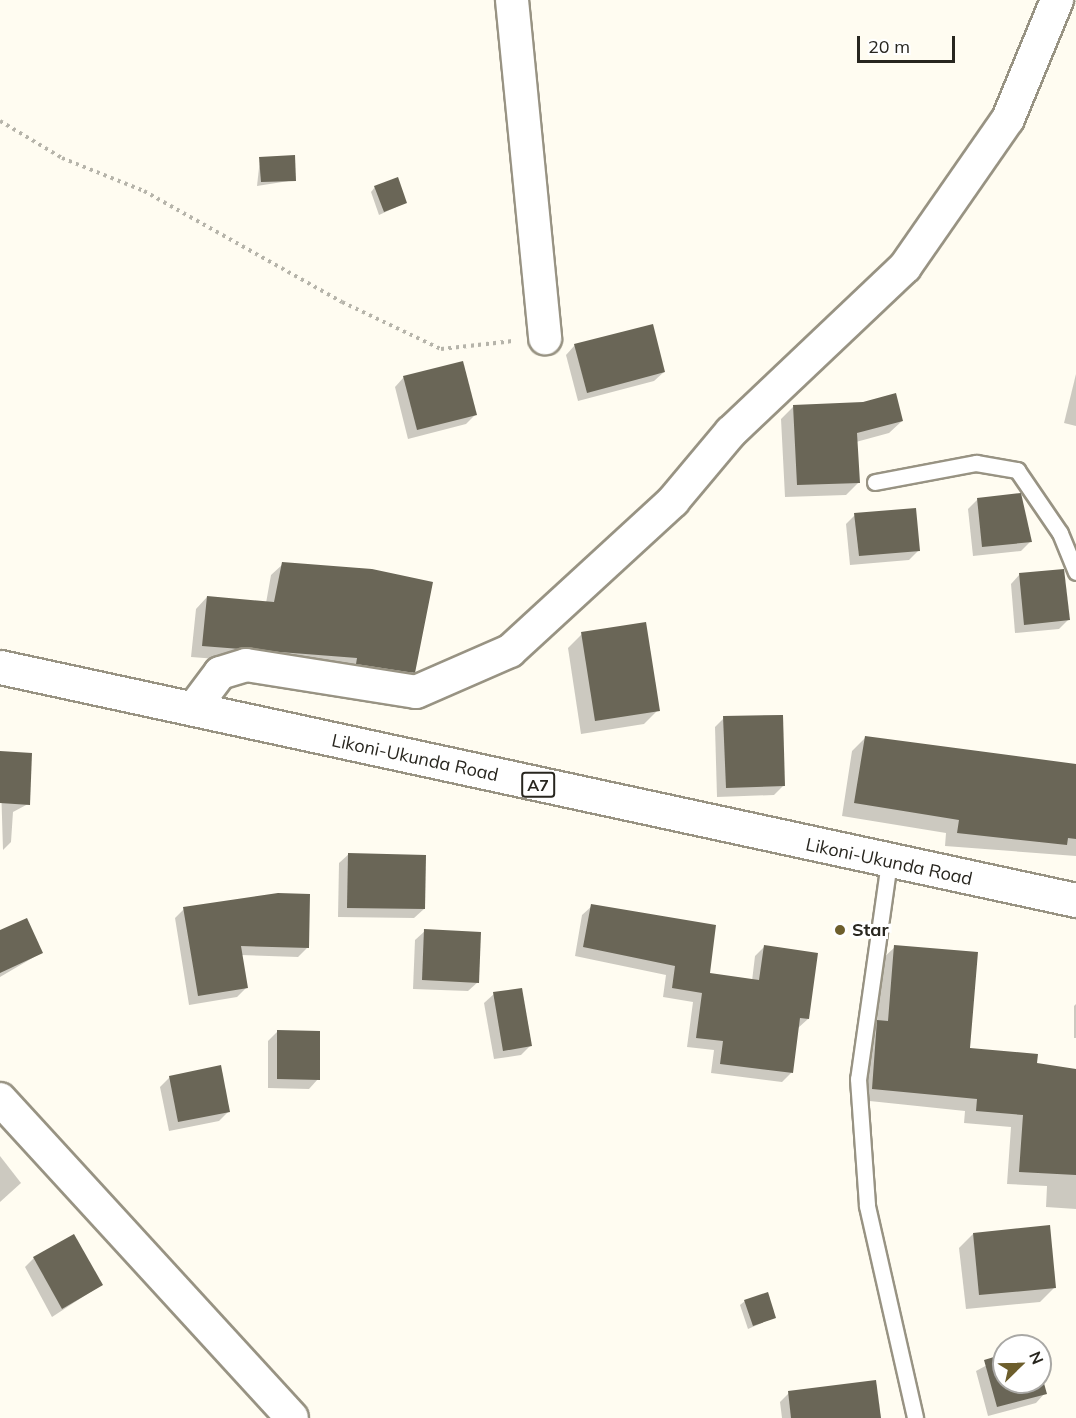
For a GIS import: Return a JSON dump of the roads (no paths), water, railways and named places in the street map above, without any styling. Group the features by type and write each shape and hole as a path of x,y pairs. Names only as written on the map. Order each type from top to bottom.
{"highway":[{"name":"Likoni-Ukunda Road","path":"0,667 889,862 1076,900"}],"street":[{"path":"512,0 545,338"},
{"path":"193,709 220,673 246,665 416,692 510,651 673,501 731,432 905,267 1008,119 1057,0"},
{"path":"0,1099 292,1418"}],"lane":[{"path":"875,482 976,463 1017,470 1059,533 1076,572"},
{"path":"889,862 858,1078 867,1206 915,1418"}],"place":[{"name":"Star","path":"840,930"}]}
